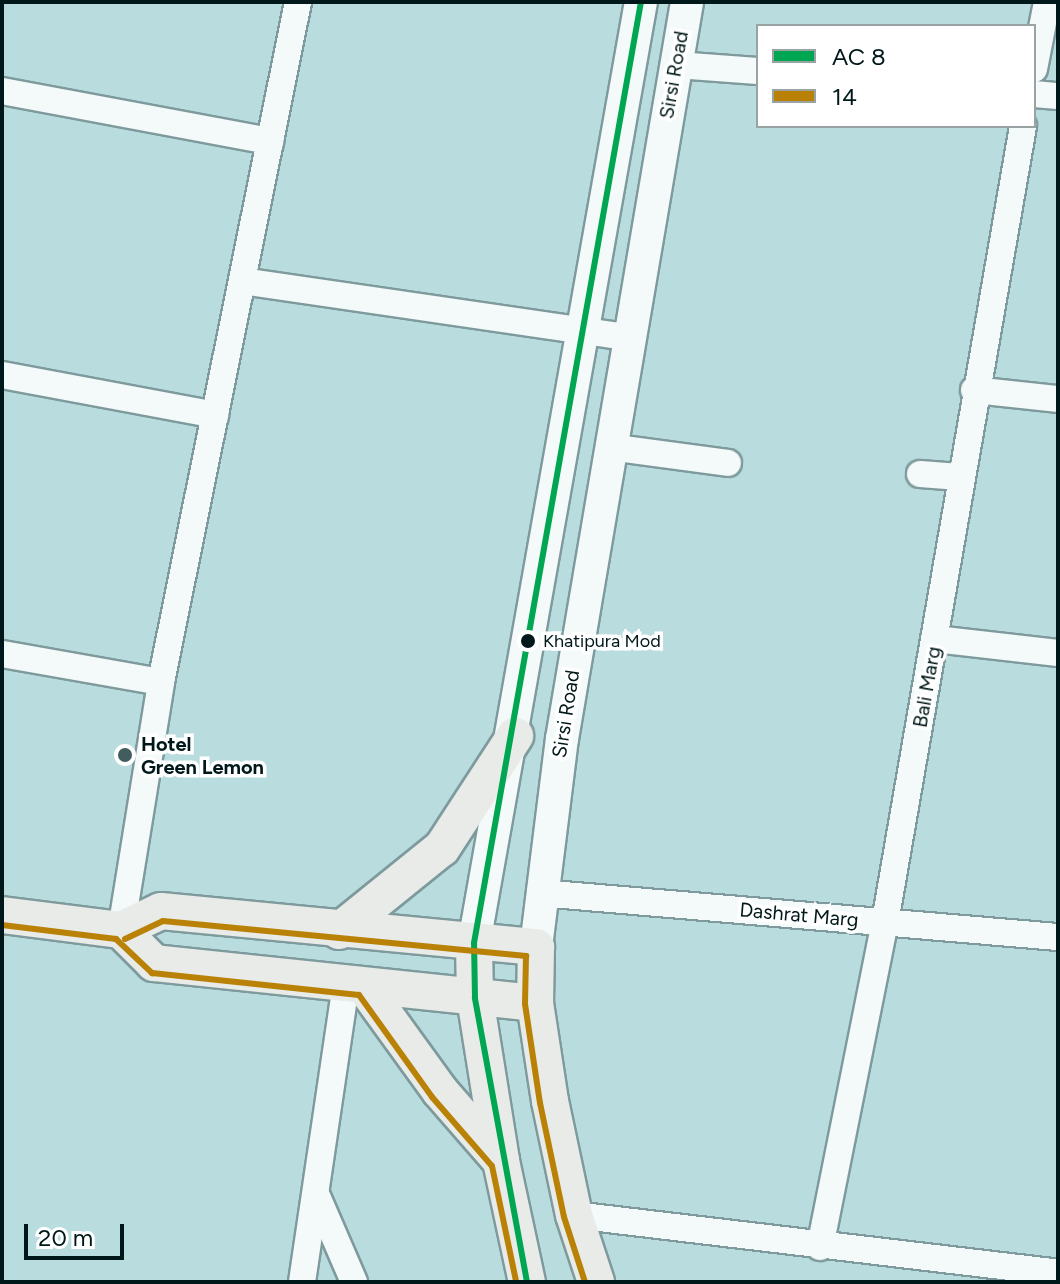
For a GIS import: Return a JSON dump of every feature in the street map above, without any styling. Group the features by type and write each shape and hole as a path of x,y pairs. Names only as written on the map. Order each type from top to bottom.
{"main road":[{"path":"339,931 442,848 515,736"},
{"path":"2,915 121,930 161,911 339,931 536,947"},
{"path":"121,930 154,963 535,1003"},
{"path":"474,943 475,998 501,1161 527,1282"},
{"name":"Sirsi Road","path":"536,947 535,1003 574,1215 596,1282"},
{"path":"355,985 501,1161"}],"street":[{"path":"121,930 161,682 298,2"},
{"path":"474,943 499,796 515,736 579,330 641,2"},
{"name":"Sirsi Road","path":"536,947 540,893 626,337 687,2"},
{"path":"1036,59 1047,2"},
{"path":"676,65 756,71"},
{"path":"2,91 270,141"},
{"path":"1036,94 1058,96"},
{"name":"Bali Marg","path":"820,1247 885,922 935,639 974,390 1023,128"},
{"path":"242,281 626,337"},
{"path":"2,375 215,415"},
{"path":"974,390 1058,399"},
{"path":"610,447 728,463"},
{"path":"920,474 960,477"},
{"path":"935,639 1058,653"},
{"path":"2,654 161,682"},
{"name":"Dashrat Marg","path":"540,893 1058,937"},
{"path":"302,1282 315,1191 355,985"},
{"path":"315,1191 354,1282"},
{"path":"574,1215 820,1247 1058,1273"}],"transit line":[{"path":"527,1282 475,998 474,943 641,2"},
{"name":"14","path":"125,939 163,921 526,956 525,1004 540,1103 564,1217 585,1282"},
{"name":"14","path":"2,925 116,939 152,973 359,995 432,1097 492,1166 516,1281"}],"place":[{"name":"Khatipura Mod","path":"528,641"},
{"name":"Hotel Green Lemon","path":"125,755"}]}
